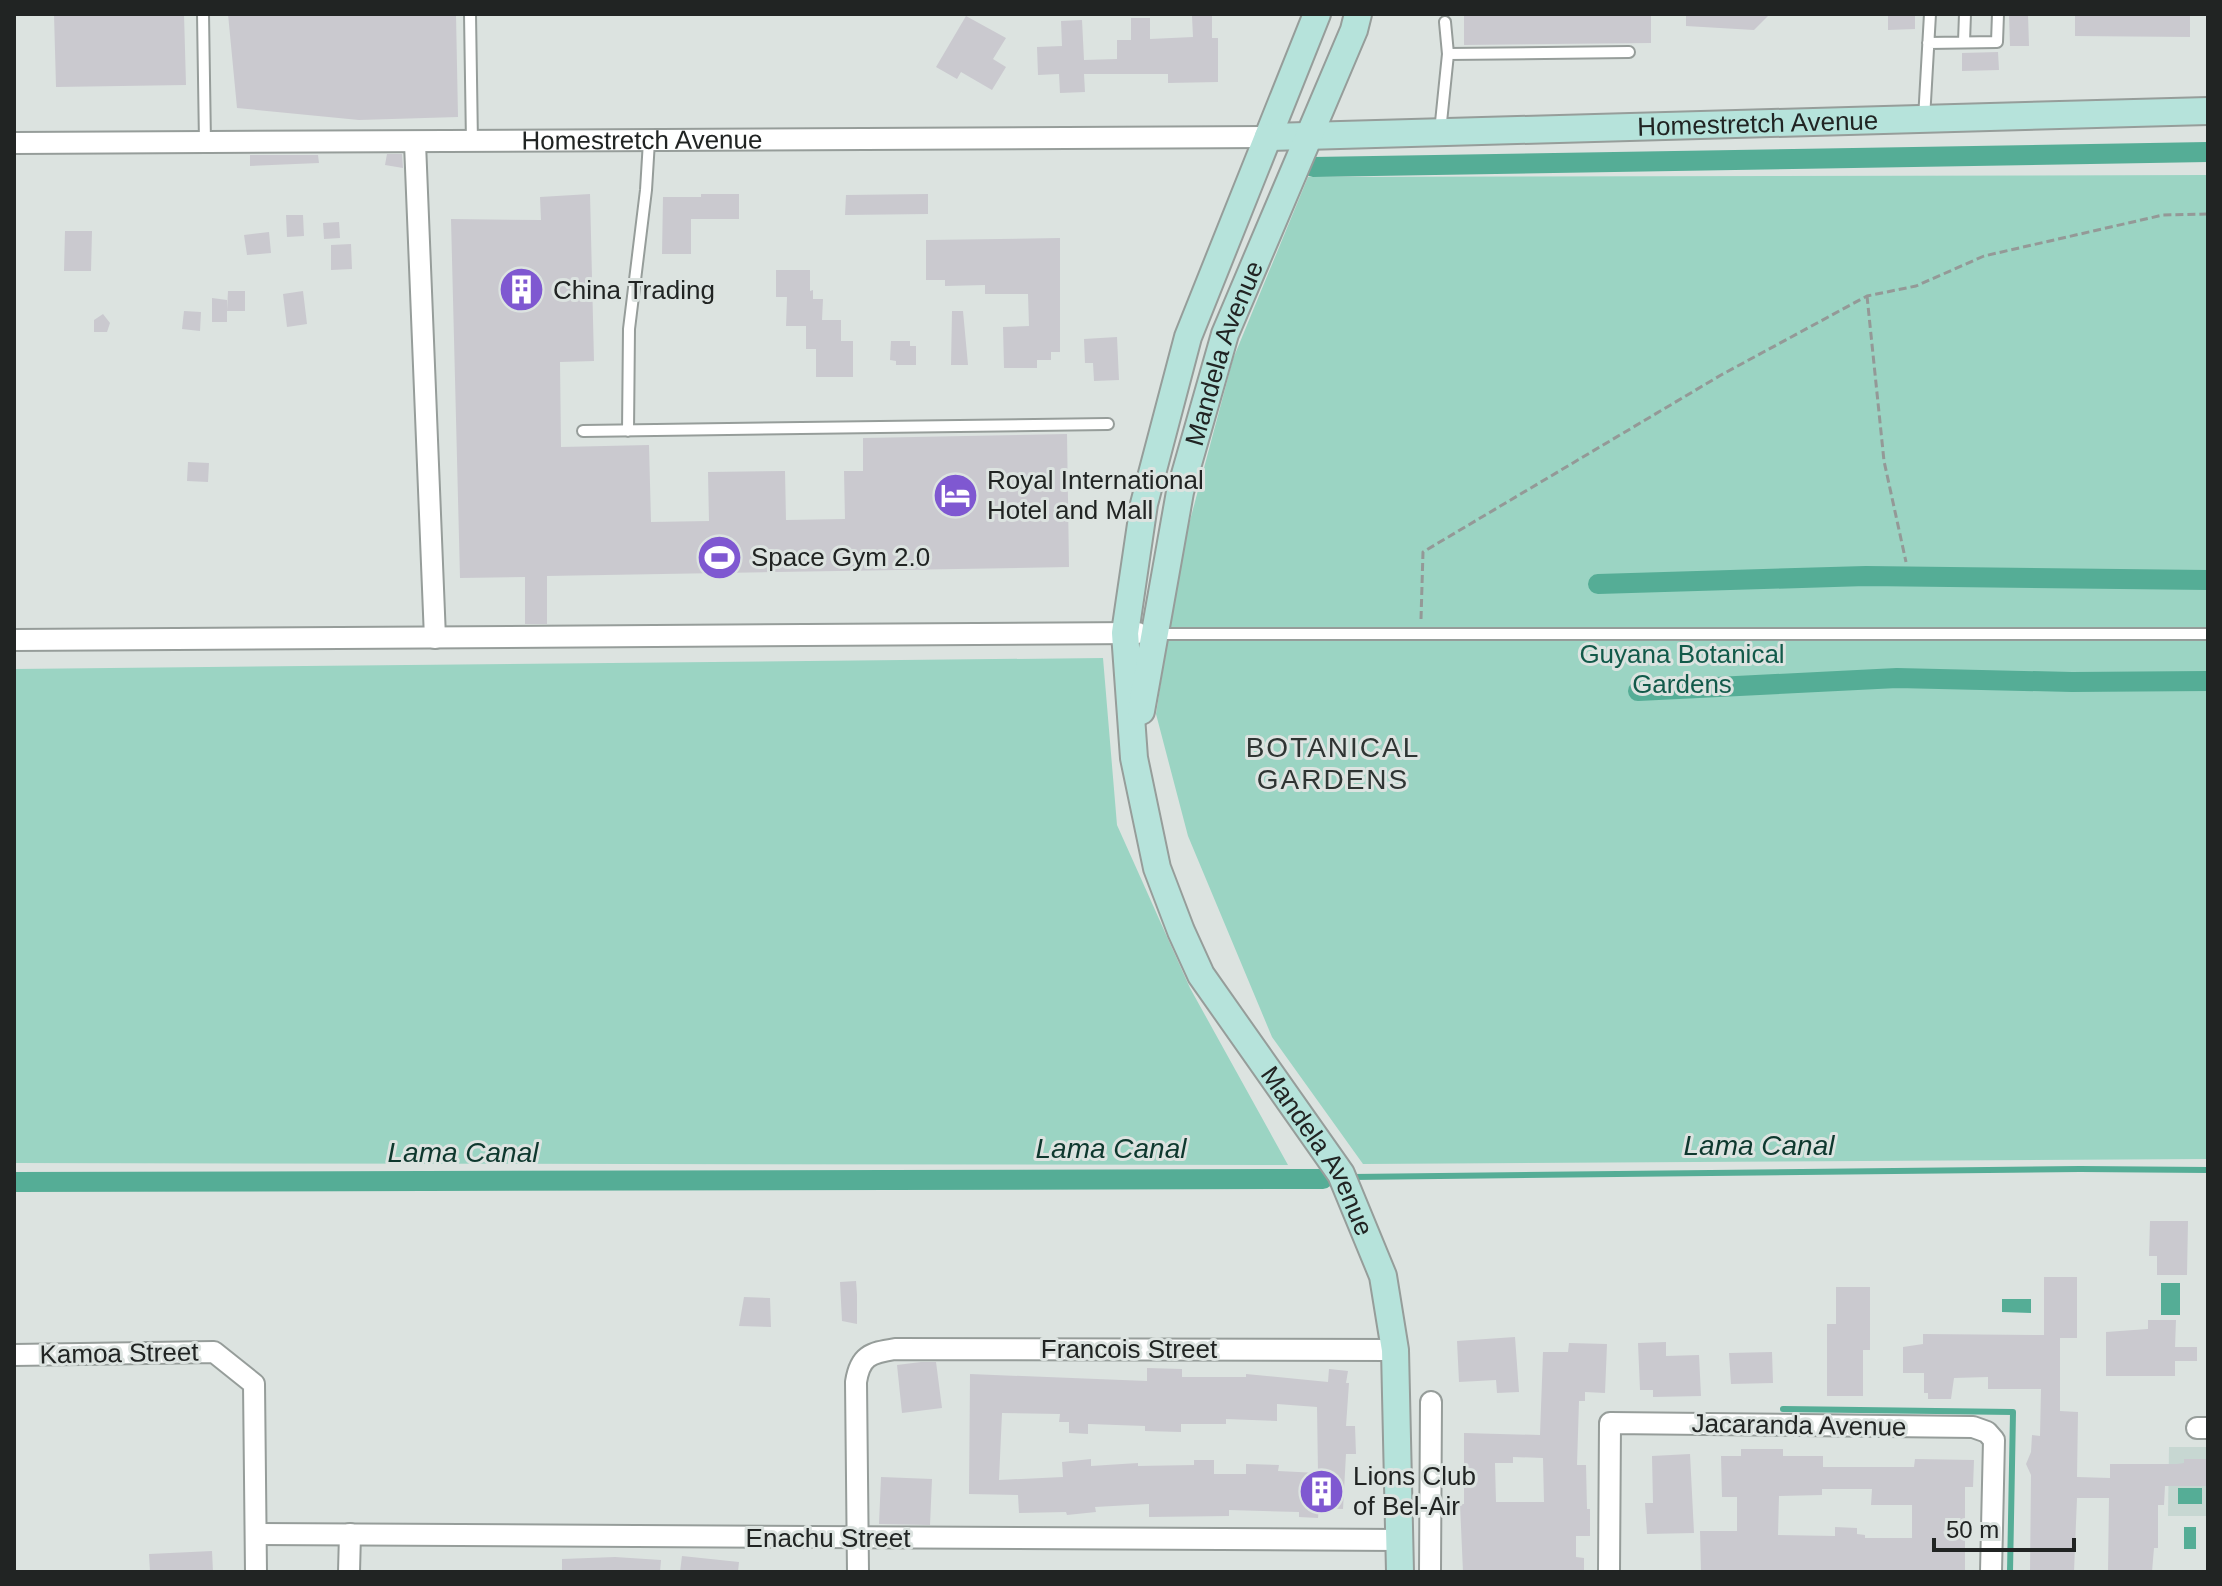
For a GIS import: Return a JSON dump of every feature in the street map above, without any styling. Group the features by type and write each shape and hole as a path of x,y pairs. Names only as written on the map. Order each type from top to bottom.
{"main road":[{"name":"Mandela Avenue","path":"1316,14 1188,337 1144,504 1125,633 1134,758 1157,868 1201,975 1346,1181 1386,1286 1395,1350 1400,1572"},
{"name":"Mandela Avenue","path":"1134,758 1180,492 1225,334 1354,30 1358,14"},
{"name":"Homestretch Avenue","path":"1268,137 2208,111"}],"street":[{"name":"Homestretch Avenue","path":"14,143 1268,137"},
{"path":"415,143 435,638"},
{"path":"14,640 1154,634"},
{"name":"Francois Street","path":"858,1539 856,1382 858,1368 865,1357 895,1349 1395,1350"},
{"name":"Kamoa Street","path":"14,1355 214,1352 254,1384 257,1534"},
{"path":"1430,1572 1431,1402"},
{"name":"Jacaranda Avenue","path":"1609,1572 1610,1423 1973,1427 1987,1432 1994,1440 1991,1572"},
{"path":"256,1572 257,1534"},
{"name":"Enachu Street","path":"257,1534 1400,1540"},
{"path":"349,1572 350,1534"},
{"path":"858,1539 858,1572"}],"lane":[{"path":"203,14 205,143"},
{"path":"470,14 472,143"},
{"path":"1924,119 1930,14"},
{"path":"1964,42 1965,14"},
{"path":"1928,43 1997,42 1998,14"},
{"path":"1440,134 1448,54 1445,22"},
{"path":"1448,54 1629,52"},
{"path":"628,431 629,329 649,141"},
{"path":"583,431 1108,424"},
{"path":"1154,634 2208,634"}],"path":[{"path":"1421,634 1423,552 1721,375 1867,296 1916,286 1984,256 2163,215 2208,214"},
{"path":"1867,296 1884,461 1906,562"}],"shaded area":[{"path":"2161,1283 2180,1283 2180,1315 2161,1315"},
{"path":"2002,1299 2031,1299 2031,1313 2002,1312"},
{"path":"2169,1447 2208,1447 2208,1516 2168,1516"},
{"path":"2178,1488 2202,1488 2202,1504 2178,1504"},
{"path":"2184,1527 2196,1527 2196,1549 2184,1549"}],"green space":[{"name":"Guyana Botanical Gardens","path":"2208,175 2208,1159 1363,1164 1272,1037 1188,836 1156,714 1180,558 1233,359 1308,177"},
{"path":"1103,658 1117,825 1190,988 1288,1165 14,1163 14,669"}],"building":[{"path":"54,14 184,14 186,85 56,87"},
{"path":"228,14 456,14 458,117 359,120 237,108"},
{"path":"1464,14 1651,14 1651,43 1464,45"},
{"path":"1686,14 1770,14 1754,30 1686,26"},
{"path":"1888,14 1915,14 1915,29 1888,30"},
{"path":"2009,14 2028,14 2029,46 2010,46"},
{"path":"2075,14 2190,14 2190,37 2075,36"},
{"path":"966,16 1006,38 993,59 1006,67 992,90 961,72 957,79 936,67"},
{"path":"1192,16 1212,16 1212,38 1218,38 1218,82 1168,83 1168,74 1084,74 1085,92 1060,93 1059,74 1038,75 1037,47 1062,46 1061,21 1082,20 1084,60 1117,59 1117,40 1131,40 1131,18 1150,18 1150,39 1193,37"},
{"path":"1998,52 1999,70 1962,71 1962,53"},
{"path":"387,154 402,154 403,168 385,165"},
{"path":"250,155 318,155 319,163 250,166"},
{"name":"Royal International Hotel and Mall","path":"590,194 594,361 560,362 561,447 649,445 651,522 709,521 708,472 785,471 786,520 845,519 844,471 863,471 863,438 1067,434 1069,567 547,576 547,624 525,624 525,577 460,578 451,219 541,220 540,197"},
{"path":"701,194 739,194 739,219 691,219 691,254 662,254 663,197 701,197"},
{"path":"928,194 928,214 845,215 846,195"},
{"path":"286,215 303,215 304,236 287,237"},
{"path":"339,222 340,238 324,239 323,223"},
{"path":"65,231 92,231 91,271 64,271"},
{"path":"269,232 271,253 247,255 244,235"},
{"path":"1060,238 1060,352 1051,352 1051,360 1037,360 1037,368 1004,368 1003,327 1029,326 1028,294 985,294 985,285 945,286 945,280 926,280 926,240"},
{"path":"351,244 352,269 331,270 331,245"},
{"path":"776,270 810,270 813,299 823,299 822,320 841,320 841,341 853,341 853,377 816,377 816,349 806,349 806,326 786,326 787,297 776,297"},
{"path":"228,291 245,291 245,311 227,311"},
{"path":"303,291 307,324 287,327 283,294"},
{"path":"212,298 227,300 227,322 212,322"},
{"path":"184,311 201,312 200,331 182,329"},
{"path":"952,311 963,311 968,365 951,365"},
{"path":"103,314 110,323 107,332 94,332 94,320"},
{"path":"1117,337 1119,380 1094,381 1093,363 1085,363 1084,339"},
{"path":"891,341 910,341 910,346 916,346 916,365 896,365 896,361 890,360"},
{"path":"188,462 209,463 208,482 187,481"},
{"path":"2150,1221 2188,1221 2187,1275 2157,1275 2157,1256 2149,1256"},
{"path":"2044,1277 2077,1277 2077,1338 2060,1338 2060,1411 2078,1412 2077,1477 2110,1478 2110,1464 2177,1464 2184,1463 2184,1459 2208,1459 2208,1486 2165,1486 2164,1505 2158,1505 2158,1548 2154,1548 2152,1572 2108,1572 2109,1498 2077,1498 2074,1572 2030,1572 2031,1475 2026,1464 2031,1452 2032,1435 2040,1436 2041,1389 1988,1389 1988,1377 1954,1378 1951,1399 1928,1399 1928,1393 1924,1393 1924,1373 1903,1373 1903,1347 1923,1344 1923,1334 2044,1335"},
{"path":"856,1281 857,1324 842,1321 840,1282"},
{"path":"1836,1287 1870,1287 1870,1350 1863,1350 1863,1396 1827,1396 1827,1324 1836,1324"},
{"path":"744,1297 770,1298 771,1327 739,1326"},
{"path":"2148,1320 2176,1320 2175,1347 2197,1347 2197,1361 2175,1361 2175,1376 2106,1376 2106,1332 2148,1329"},
{"path":"1515,1337 1519,1392 1497,1393 1496,1380 1459,1382 1457,1341"},
{"path":"1666,1342 1666,1356 1699,1355 1701,1396 1653,1397 1653,1390 1640,1390 1638,1343"},
{"path":"1569,1343 1607,1344 1605,1393 1585,1392 1585,1401 1579,1401 1577,1465 1586,1465 1587,1509 1590,1509 1590,1536 1576,1536 1576,1557 1584,1558 1584,1572 1463,1572 1460,1504 1464,1504 1464,1433 1540,1435 1543,1352 1568,1352","holes":["1513,1457 1543,1458 1544,1502 1496,1502 1495,1463 1513,1463"]},
{"path":"1772,1352 1773,1383 1731,1384 1729,1353"},
{"path":"936,1362 942,1408 902,1413 897,1365"},
{"path":"1147,1368 1182,1369 1182,1377 1246,1377 1246,1374 1328,1382 1329,1369 1348,1371 1346,1426 1355,1426 1356,1454 1346,1454 1343,1509 1319,1508 1318,1518 1299,1517 1299,1512 1229,1510 1229,1516 1149,1517 1149,1504 1095,1507 1096,1512 1067,1515 1066,1512 1019,1513 1018,1495 969,1494 970,1374 1147,1381","holes":["1277,1404 1317,1407 1318,1473 1278,1471 1279,1465 1246,1464 1246,1474 1214,1474 1214,1460 1194,1460 1194,1465 1138,1466 1138,1463 1091,1466 1091,1459 1062,1462 1063,1477 999,1480 1002,1413 1060,1414 1059,1422 1069,1422 1069,1433 1088,1434 1088,1424 1145,1426 1145,1431 1181,1432 1181,1424 1226,1424 1226,1419 1277,1421"]},
{"path":"1741,1449 1783,1449 1783,1456 1823,1456 1823,1467 1914,1467 1915,1459 1974,1460 1973,1487 1965,1487 1965,1572 1701,1572 1700,1531 1737,1531 1737,1497 1722,1497 1721,1456 1741,1456","holes":["1822,1489 1872,1489 1871,1505 1912,1505 1912,1538 1865,1538 1865,1535 1857,1534 1857,1528 1835,1527 1835,1536 1778,1535 1779,1496 1822,1495"]},
{"path":"1690,1454 1694,1533 1647,1534 1645,1503 1653,1503 1652,1456"},
{"path":"881,1477 932,1479 930,1525 879,1524"},
{"path":"212,1551 213,1572 150,1572 149,1554"},
{"path":"682,1556 739,1562 738,1572 680,1572"},
{"path":"615,1557 661,1560 660,1572 562,1572 562,1559"}],"waterway":[{"path":"1313,167 2208,152"},
{"path":"1598,584 1866,576 2208,580"},
{"path":"1638,691 1897,678 2208,681"},
{"name":"Lama Canal","path":"1352,1177 2208,1170"},
{"name":"Lama Canal","path":"1323,1179 1336,1178"},
{"name":"Lama Canal","path":"14,1182 1323,1179"},
{"path":"1783,1409 2013,1412 2010,1572"}],"place":[{"name":"China Trading","path":"522,290"},
{"name":"Royal International Hotel and Mall","path":"956,495"},
{"name":"Space Gym 2.0","path":"720,557"},
{"name":"Lions Club of Bel-Air","path":"1322,1491"}],"district":[{"name":"BOTANICAL GARDENS","path":"1333,763"}]}
